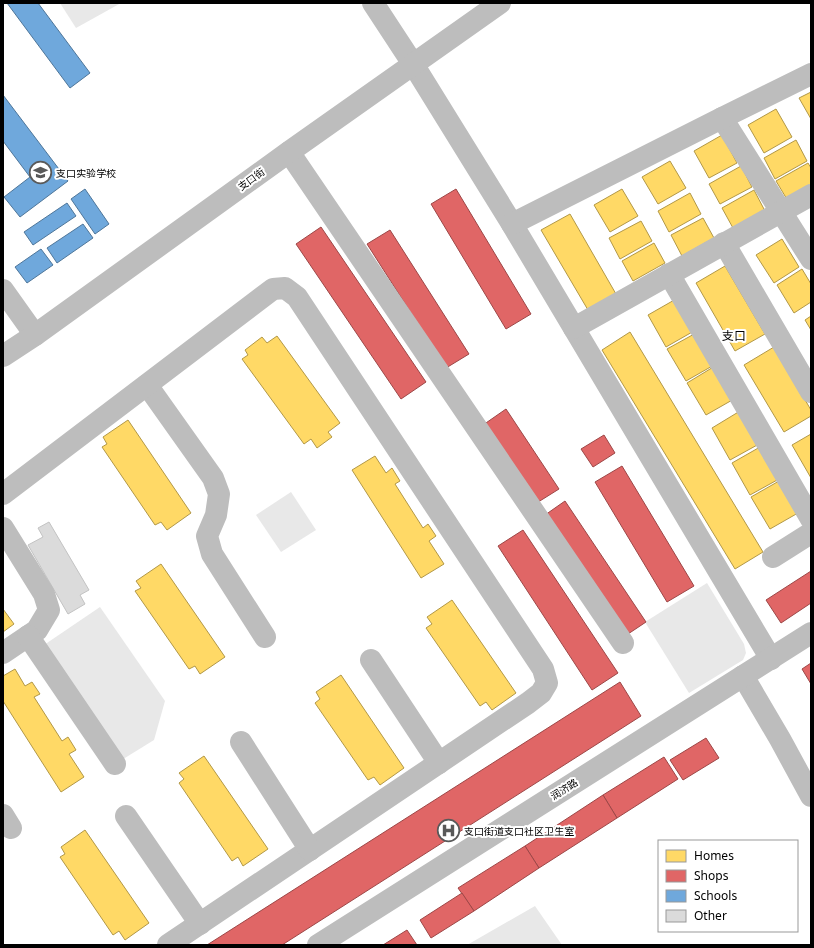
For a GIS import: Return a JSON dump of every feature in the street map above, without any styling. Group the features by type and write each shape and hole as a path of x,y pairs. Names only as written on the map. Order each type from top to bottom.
{"street":[{"path":"373,3 413,64 512,224 771,659"},
{"name":"支口街","path":"3,356 35,335 289,152 500,3"},
{"path":"512,224 811,74"},
{"path":"722,118 811,260"},
{"path":"289,152 623,643"},
{"path":"574,328 811,195"},
{"path":"724,243 805,368 811,392"},
{"path":"669,274 811,519"},
{"path":"3,494 273,289 285,288 297,297 543,669 547,683 541,693 528,703 168,945"},
{"path":"3,290 35,335"},
{"path":"147,385 213,478 219,494 216,515 207,536 212,554 264,637"},
{"path":"3,528 44,594 49,610 37,630 3,653"},
{"path":"773,557 811,533"},
{"name":"润济路","path":"318,945 811,633"},
{"path":"28,636 115,764"},
{"path":"371,660 439,763"},
{"path":"743,676 811,796"},
{"path":"240,742 310,850"},
{"path":"126,816 200,924"}],"shaded area":[{"path":"60,3 121,3 76,28"},
{"path":"291,492 316,530 281,552 256,515"},
{"path":"707,583 744,644 746,653 743,660 689,693 645,622"},
{"path":"100,607 165,701 154,740 120,761 44,645"},
{"path":"535,906 562,945 467,945"}],"building: Homes":[{"path":"811,92 811,119 799,98"},
{"path":"776,109 792,137 764,153 748,125"},
{"path":"722,135 737,163 709,178 694,151"},
{"path":"796,140 807,161 775,179 764,158"},
{"path":"670,161 686,188 658,204 642,177"},
{"path":"808,163 811,168 811,188 788,201 776,181"},
{"path":"741,166 752,187 720,204 709,184"},
{"path":"622,189 638,216 610,232 594,205"},
{"path":"754,190 765,211 733,228 722,208"},
{"path":"690,193 701,214 669,232 658,211"},
{"path":"570,214 616,294 588,310 541,230"},
{"path":"703,218 714,238 682,256 671,235"},
{"path":"641,221 652,241 620,259 609,238"},
{"path":"782,239 799,267 774,283 756,255"},
{"path":"654,243 665,263 633,281 622,261"},
{"path":"725,266 765,334 735,351 696,283"},
{"path":"802,269 811,284 811,302 794,313 777,285"},
{"path":"676,299 694,331 666,347 648,315"},
{"path":"811,316 811,330 805,320"},
{"path":"630,332 763,552 735,569 602,350"},
{"path":"696,333 714,365 686,381 667,349"},
{"path":"277,336 340,423 328,432 332,437 317,448 311,439 304,444 242,359 248,355 245,350 262,337 267,343"},
{"path":"774,347 811,410 811,416 784,432 744,365"},
{"path":"715,366 734,399 706,415 687,383"},
{"path":"740,411 759,444 730,460 712,428"},
{"path":"128,420 191,513 167,530 161,522 155,525 102,447 107,444 103,437"},
{"path":"811,434 811,478 792,445"},
{"path":"760,447 779,479 750,495 732,463"},
{"path":"375,456 386,473 392,468 400,481 395,484 423,528 428,524 436,536 429,541 444,564 421,578 352,470"},
{"path":"779,481 798,513 770,529 751,497"},
{"path":"161,564 225,657 200,674 195,666 189,669 135,591 141,588 136,581"},
{"path":"452,600 516,693 492,710 486,702 480,706 426,628 432,624 427,617"},
{"path":"3,609 14,624 3,632"},
{"path":"15,669 25,686 32,682 40,694 34,697 62,741 68,737 76,750 69,754 84,777 61,792 3,701 3,676"},
{"path":"341,675 404,768 380,785 374,777 368,780 315,703 320,699 316,692"},
{"path":"204,756 268,849 243,866 238,857 232,861 179,783 184,779 179,773"},
{"path":"85,830 149,923 125,940 119,931 113,935 60,857 65,854 61,847"}],"building: Shops":[{"path":"456,189 531,314 506,329 431,204"},
{"path":"321,227 426,382 401,399 296,244"},
{"path":"390,230 469,354 446,368 367,244"},
{"path":"506,409 559,489 535,504 483,425"},
{"path":"604,435 615,453 593,467 581,449"},
{"path":"622,466 694,586 667,602 595,482"},
{"path":"565,501 646,622 625,636 545,515"},
{"path":"523,530 618,673 592,690 498,546"},
{"path":"811,571 811,603 781,623 766,600"},
{"path":"811,663 811,684 802,669"},
{"path":"620,682 641,716 282,945 207,945"},
{"path":"706,738 719,758 683,780 670,760"},
{"path":"664,757 678,779 617,818 603,795"},
{"path":"603,795 617,818 539,868 525,846"},
{"path":"525,846 539,868 474,911 458,888"},
{"path":"462,893 474,911 431,938 420,920"},
{"path":"407,930 417,945 383,945"}],"building: Schools":[{"path":"7,3 38,3 90,73 70,88"},
{"path":"3,95 68,181 20,217 4,197 30,177 3,141"},
{"path":"85,189 109,224 95,234 71,199"},
{"path":"67,203 76,216 33,245 24,232"},
{"path":"83,224 93,238 57,263 47,248"},
{"path":"41,249 53,265 27,283 15,267"}],"building: Other":[{"path":"49,522 89,590 80,595 85,604 68,614 28,545 43,537 38,528"}],"place":[{"name":"支口实验学校","path":"40,173"},
{"name":"支口街道支口社区卫生室","path":"449,831"}],"district":[{"name":"支口","path":"734,336"}]}
